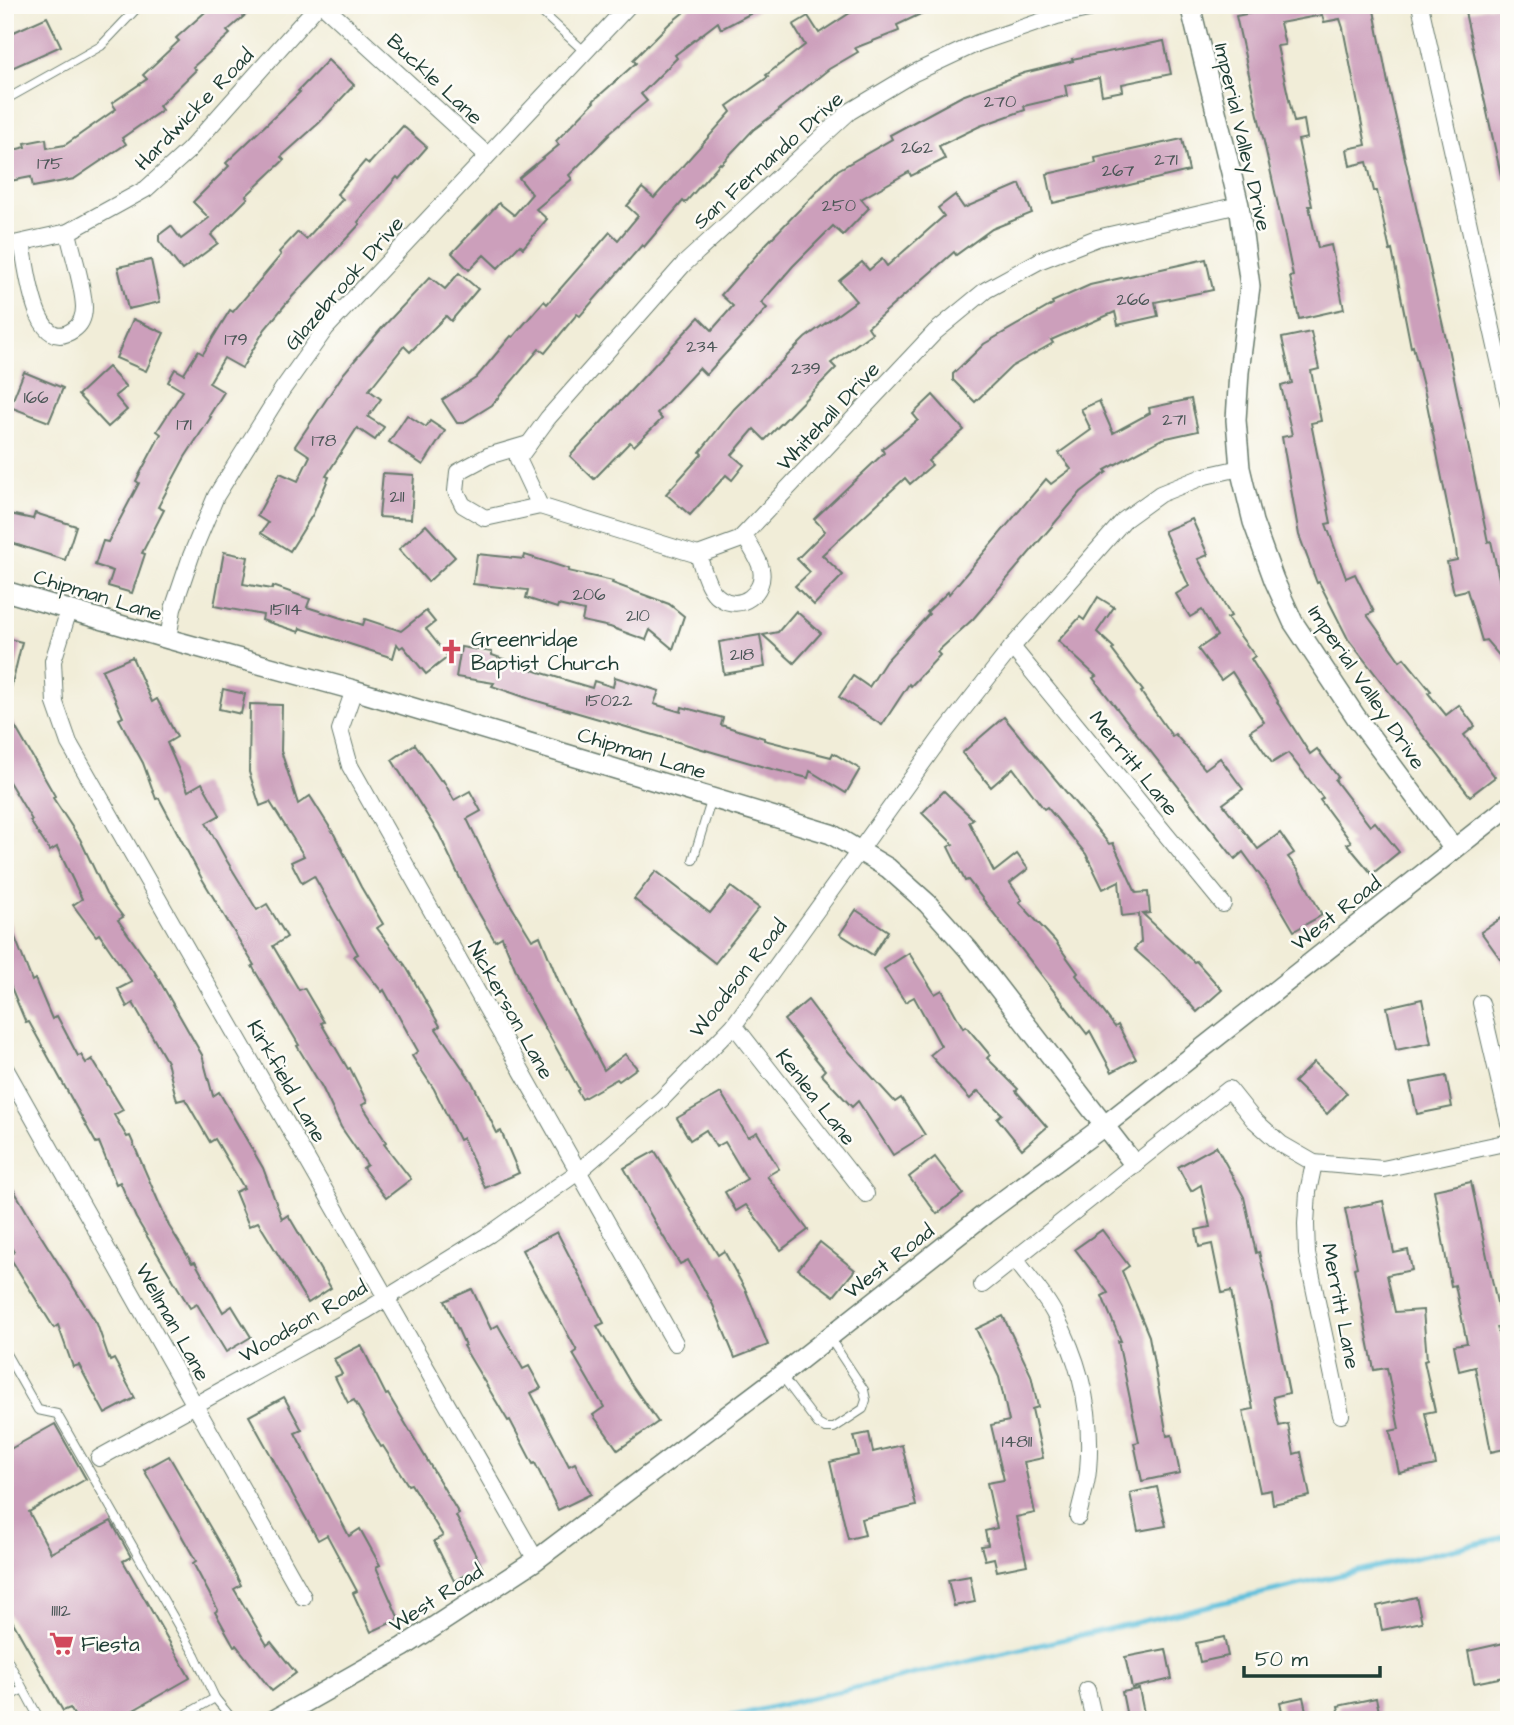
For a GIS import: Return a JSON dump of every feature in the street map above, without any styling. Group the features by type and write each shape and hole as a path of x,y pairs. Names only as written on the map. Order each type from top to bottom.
{"street":[{"name":"Hardwicke Road","path":"5,246 68,232 146,189 188,151 318,5"},
{"name":"Buckle Lane","path":"323,5 487,155"},
{"name":"Glazebrook Drive","path":"168,639 173,608 216,496 282,390 326,328 629,5"},
{"name":"San Fernando Drive","path":"529,444 552,413 683,265 849,112 914,73 978,43 1057,16 1105,5"},
{"name":"Imperial Valley Drive","path":"1189,5 1239,205 1250,286 1236,420 1240,468 1253,522 1293,622 1356,717 1454,849"},
{"path":"1420,5 1509,405"},
{"name":"Whitehall Drive","path":"698,555 739,540 935,332 986,290 1041,260 1097,238 1239,205"},
{"path":"22,243 37,316 45,328 58,334 72,331 82,321 84,306 68,232"},
{"path":"529,444 488,456 458,472 456,491 463,505 485,518 540,506 698,555 709,584 718,598 733,604 747,601 758,592 761,570 744,535"},
{"path":"529,444 518,459 540,506"},
{"name":"Woodson Road","path":"99,1458 387,1297 490,1234 578,1172 662,1099 734,1025 942,736 1012,647 1124,520 1160,494 1206,476 1240,468"},
{"name":"Chipman Lane","path":"5,591 354,690 831,834 888,867 927,903 968,949 1134,1164"},
{"name":"Kirkfield Lane","path":"69,610 53,661 55,703 69,743 536,1560"},
{"name":"Merritt Lane","path":"1012,647 1223,904"},
{"name":"Nickerson Lane","path":"354,690 340,730 350,766 675,1343"},
{"name":"West Road","path":"274,1720 403,1647 536,1560 781,1375 985,1214 1104,1126 1509,806"},
{"path":"1481,1003 1509,1123"},
{"name":"Kenlea Lane","path":"734,1025 866,1194"},
{"name":"Wellman Lane","path":"5,1068 303,1597"},
{"path":"982,1285 1229,1089 1252,1119 1281,1144 1314,1163 1383,1169 1509,1142"},
{"name":"Merritt Lane","path":"1314,1163 1308,1192 1307,1254 1341,1415"},
{"path":"1014,1259 1055,1313 1083,1384 1089,1425 1088,1472 1078,1517"},
{"path":"1087,1690 1094,1720"}],"lane":[{"path":"5,100 101,46 140,5"},
{"path":"534,5 585,52"},
{"path":"693,860 712,798"},
{"path":"781,1375 818,1424 825,1428 834,1428 863,1409 866,1400 864,1390 829,1337"},
{"path":"5,1352 38,1410 57,1414 195,1656 215,1698 233,1720"},
{"path":"5,1655 40,1720"},
{"path":"5,1699 23,1689"},
{"path":"176,1720 215,1698"}],"building":[{"path":"213,5 257,5 227,31 230,34 193,67 196,70 159,106 162,110 122,138 126,144 74,179 33,187 31,177 5,182 5,152 26,147 25,143 46,139 47,148 65,145 116,109 112,103 147,79 143,75 179,41 176,38"},
{"path":"693,5 767,5 721,29 718,22 675,55 677,58 641,94 647,101 608,134 569,175 572,179 536,209 547,219 523,248 520,245 498,268 484,255 469,270 452,253 499,203 514,215 532,194 519,178 559,145 556,141 593,101 636,63 633,60 669,24"},
{"path":"871,5 940,5 897,25 899,31 855,48 858,52 829,69 753,130 685,203 683,201 644,247 642,245 580,316 577,314 545,353 539,349 492,405 463,423 457,423 442,400 476,378 511,336 513,337 544,301 547,304 610,232 618,240 638,216 627,206 642,188 654,198 731,112 727,106 768,77 766,75 805,45 793,25 808,16 819,33 850,13"},
{"path":"1276,5 1373,5 1488,542 1491,541 1502,592 1504,591 1509,608 1509,667 1486,640 1482,641 1467,590 1454,593 1447,562 1457,560 1456,548 1392,250 1390,251 1377,191 1374,191 1367,162 1350,166 1347,149 1366,145 1343,28 1340,19 1324,22 1322,15 1280,23 1285,45 1277,46 1294,122 1304,120 1307,138 1298,140 1318,248 1331,245 1344,309 1299,319 1284,232 1236,16 1277,8"},
{"path":"1509,5 1509,180 1502,180 1465,12"},
{"path":"47,17 61,46 5,71 5,36"},
{"path":"1164,41 1171,74 1122,84 1123,91 1102,95 1099,78 1065,85 1067,96 1024,106 1025,110 980,126 939,146 945,159 911,176 909,172 861,199 869,208 843,235 833,226 793,266 761,303 767,308 706,375 699,368 657,413 662,419 634,446 630,442 594,479 570,456 699,317 712,330 733,306 721,295 838,170 892,139 890,135 962,96 1024,73 1073,61 1072,59"},
{"path":"328,60 354,85 319,123 281,157 284,160 246,196 248,198 211,235 218,243 182,270 159,241 159,235 171,226 181,239 209,218 193,202 229,166 226,163 300,92 298,91"},
{"path":"403,126 427,147 399,179 397,177 358,222 360,224 290,299 265,329 242,368 224,358 209,383 224,392 158,507 164,510 142,553 145,554 132,593 108,586 113,571 95,565 103,541 108,542 139,483 136,481 161,434 157,431 183,391 168,382 175,369 184,374 198,351 203,354 230,310 233,312 281,255 279,252 298,232 306,239 343,199 337,194 365,161 369,164"},
{"path":"1182,139 1189,171 1053,203 1047,174 1096,163 1095,158"},
{"path":"1020,184 1032,213 992,229 956,255 954,252 868,327 872,333 831,363 836,368 765,440 754,429 732,455 744,465 732,480 726,475 690,515 666,494 702,454 700,452 734,409 805,338 856,301 839,281 862,262 869,270 882,259 887,266 944,216 938,208 955,195 964,208"},
{"path":"1206,259 1213,290 1155,302 1158,316 1118,325 1115,312 1051,340 1053,343 1011,367 975,402 953,380 953,374 984,344 1053,304 1052,302 1090,285"},
{"path":"151,260 160,302 128,309 118,267"},
{"path":"459,273 478,289 451,321 446,316 410,352 404,346 369,390 381,399 368,417 384,427 375,440 357,428 326,476 329,477 313,514 290,551 261,533 268,523 257,516 280,473 298,481 310,456 295,446 344,373 430,277 445,289"},
{"path":"133,319 164,333 146,371 116,358"},
{"path":"1311,332 1319,369 1311,371 1321,421 1311,423 1331,523 1326,524 1346,578 1355,574 1374,612 1367,615 1400,661 1404,658 1431,691 1428,693 1446,715 1459,705 1475,726 1464,735 1495,777 1470,796 1348,639 1319,582 1317,583 1299,535 1282,437 1292,435 1281,386 1292,383 1282,338"},
{"path":"108,367 126,387 115,396 127,410 108,427 78,395"},
{"path":"24,372 63,388 49,422 10,407"},
{"path":"933,395 964,430 928,461 932,465 910,484 905,478 822,555 843,575 814,605 795,586 810,572 797,559 825,531 814,519 884,453 882,449 918,420 913,414"},
{"path":"1191,399 1198,431 1162,439 1105,470 1107,472 1081,492 973,619 937,652 940,655 911,686 909,684 882,725 839,697 853,676 869,687 886,661 929,614 927,612 948,592 949,594 1046,479 1051,484 1071,469 1059,453 1091,430 1081,409 1099,401 1113,433 1150,413 1149,408"},
{"path":"407,415 426,427 430,421 445,431 423,465 389,442"},
{"path":"383,473 414,475 411,519 379,517"},
{"path":"5,513 33,519 35,513 76,526 65,560 5,541"},
{"path":"1192,519 1208,555 1198,559 1231,616 1227,618 1255,656 1251,659 1277,702 1310,754 1317,749 1338,777 1335,780 1370,826 1375,822 1399,852 1372,874 1347,844 1351,842 1320,800 1323,798 1288,753 1272,763 1250,731 1264,722 1232,672 1221,680 1198,649 1217,636 1202,610 1190,617 1176,594 1189,586 1164,531"},
{"path":"426,525 455,557 428,582 399,549"},
{"path":"224,552 248,557 243,584 272,589 273,586 310,599 307,607 363,625 365,619 401,631 426,611 435,622 426,629 448,657 426,674 403,646 400,648 397,644 393,658 300,628 299,632 262,620 263,615 214,606"},
{"path":"477,554 524,559 525,555 569,569 568,571 613,581 612,583 669,604 684,616 673,649 650,630 646,640 610,627 582,621 584,611 558,605 557,608 526,598 528,590 473,584"},
{"path":"1098,597 1114,607 1097,632 1114,648 1112,650 1172,736 1175,734 1205,769 1220,758 1243,789 1223,804 1258,849 1280,833 1294,853 1288,857 1322,915 1294,931 1267,885 1243,852 1235,859 1093,678 1096,676 1058,641 1080,617 1084,620"},
{"path":"796,611 821,633 794,663 763,635 778,632"},
{"path":"760,635 765,667 724,674 719,642"},
{"path":"5,638 22,642 11,688 5,687"},
{"path":"461,647 492,652 492,655 539,672 592,688 594,681 613,687 615,677 659,691 654,704 681,712 682,707 723,718 721,725 764,740 831,757 833,753 860,769 846,793 810,771 808,778 764,767 530,699 492,686 494,683 456,677"},
{"path":"132,657 152,702 157,699 177,737 167,743 188,791 202,783 220,815 206,823 257,910 267,904 287,937 273,946 299,990 304,988 324,1022 321,1023 348,1069 350,1068 367,1102 362,1105 386,1142 384,1144 411,1179 386,1198 363,1168 367,1165 341,1127 322,1087 297,1046 299,1045 252,966 254,965 201,877 159,798 156,799 143,763 119,719 123,717 102,670"},
{"path":"223,689 245,694 241,714 219,709"},
{"path":"250,704 282,705 281,751 298,804 310,796 334,834 383,924 377,928 405,965 440,1026 436,1029 472,1082 497,1133 501,1131 519,1173 485,1188 463,1138 459,1140 434,1089 412,1056 418,1051 384,990 382,992 354,956 358,954 314,876 302,883 291,862 304,856 270,802 260,806 249,772"},
{"path":"5,709 55,796 53,798 80,839 106,894 123,917 118,920 154,971 202,1055 213,1096 219,1092 263,1168 282,1219 288,1215 331,1288 308,1303 258,1222 249,1226 235,1192 244,1188 215,1139 210,1142 185,1099 177,1101 167,1062 133,1003 127,1007 118,989 132,982 99,934 96,936 73,905 82,899 57,847 50,851 5,775"},
{"path":"1004,717 1109,844 1113,843 1136,893 1148,892 1150,913 1143,914 1196,961 1222,990 1197,1012 1166,977 1134,949 1141,942 1139,914 1122,916 1119,881 1103,889 1086,854 1047,807 1044,809 1013,768 991,787 962,753"},
{"path":"415,744 441,781 443,780 454,800 470,791 481,811 467,819 501,889 532,940 540,936 563,992 604,1070 625,1054 637,1068 619,1081 617,1079 582,1099 577,1091 579,1089 525,992 502,937 495,941 466,891 439,834 392,760"},
{"path":"944,791 973,819 969,822 994,872 1017,854 1028,869 1010,883 1022,900 1019,902 1055,941 1078,973 1076,975 1115,1027 1118,1025 1136,1059 1112,1072 1090,1031 1087,1034 968,880 965,881 948,847 953,844 922,813"},
{"path":"656,871 710,913 731,887 759,908 715,963 634,899"},
{"path":"856,910 888,931 873,955 840,934"},
{"path":"1509,913 1509,971 1481,932"},
{"path":"6,914 32,981 35,979 52,1019 57,1016 78,1056 81,1055 86,1063 92,1059 123,1110 114,1115 127,1137 130,1136 169,1226 192,1263 195,1262 223,1312 232,1306 251,1337 226,1352 197,1304 190,1308 136,1218 120,1182 116,1184 99,1142 96,1143 29,1022 26,1023 5,973"},
{"path":"909,953 935,994 942,990 963,1028 966,1026 990,1055 987,1058 1018,1089 1016,1091 1047,1127 1022,1149 997,1118 1002,1114 978,1091 970,1099 930,1055 941,1046 914,997 905,1002 884,969"},
{"path":"1422,999 1431,1043 1396,1050 1387,1007"},
{"path":"808,1000 835,1036 895,1102 901,1098 925,1135 893,1155 858,1101 852,1107 821,1074 825,1070 784,1020"},
{"path":"1314,1062 1347,1093 1327,1114 1294,1082"},
{"path":"1446,1076 1452,1107 1417,1114 1410,1083"},
{"path":"721,1093 748,1137 757,1132 779,1169 767,1176 808,1230 781,1250 746,1205 736,1211 725,1192 747,1179 725,1142 716,1147 706,1130 690,1140 677,1118"},
{"path":"1216,1146 1244,1197 1256,1253 1259,1252 1289,1393 1273,1397 1279,1426 1288,1424 1294,1454 1301,1452 1310,1496 1273,1504 1271,1490 1260,1492 1243,1411 1253,1409 1231,1291 1222,1293 1212,1244 1199,1247 1196,1230 1210,1227 1201,1185 1191,1191 1178,1167"},
{"path":"655,1151 718,1255 724,1251 746,1291 768,1345 735,1358 713,1305 688,1260 680,1264 657,1226 624,1168"},
{"path":"935,1157 963,1194 937,1214 909,1177"},
{"path":"5,1175 97,1324 110,1361 114,1359 135,1398 105,1414 79,1365 73,1367 58,1325 54,1328 9,1256 14,1252 5,1237"},
{"path":"1471,1182 1502,1326 1497,1327 1509,1383 1509,1448 1491,1452 1475,1367 1459,1371 1454,1345 1467,1343 1455,1285 1451,1286 1434,1190"},
{"path":"1383,1201 1394,1253 1408,1250 1412,1270 1387,1275 1395,1312 1423,1310 1427,1360 1424,1361 1435,1411 1425,1413 1436,1465 1399,1473 1390,1431 1399,1429 1387,1368 1374,1370 1345,1209"},
{"path":"1102,1230 1129,1266 1122,1271 1149,1336 1167,1436 1172,1435 1180,1473 1142,1481 1134,1443 1139,1442 1118,1341 1121,1341 1102,1296 1108,1293 1075,1249"},
{"path":"557,1232 604,1323 597,1326 630,1382 658,1422 618,1450 593,1415 604,1407 573,1354 577,1351 522,1250"},
{"path":"820,1242 855,1270 834,1296 798,1269"},
{"path":"472,1289 491,1329 498,1325 523,1369 529,1366 541,1388 531,1393 569,1466 575,1463 591,1494 558,1510 535,1463 533,1464 510,1420 508,1421 463,1346 465,1345 445,1301"},
{"path":"1003,1316 1031,1375 1038,1407 1032,1409 1043,1458 1024,1462 1035,1513 1016,1517 1027,1565 997,1571 994,1558 985,1560 981,1546 988,1545 985,1531 997,1528 987,1483 1004,1480 991,1425 1009,1421 999,1377 976,1329"},
{"path":"361,1345 386,1395 388,1394 459,1514 456,1516 482,1567 454,1581 434,1541 443,1536 411,1484 408,1485 383,1446 381,1447 354,1400 348,1403 335,1377 342,1374 334,1359"},
{"path":"284,1397 302,1430 295,1433 349,1536 360,1529 380,1565 376,1567 399,1619 371,1632 353,1593 357,1591 327,1535 318,1540 249,1416"},
{"path":"55,1424 86,1479 29,1512 51,1553 111,1521 131,1557 123,1561 190,1678 116,1720 77,1720 70,1708 63,1711 5,1608 5,1452"},
{"path":"869,1433 873,1452 902,1445 916,1506 861,1519 865,1535 848,1539 830,1462 859,1455 854,1436"},
{"path":"169,1456 241,1585 234,1589 267,1645 271,1642 296,1673 272,1691 236,1645 234,1646 193,1563 196,1561 144,1470"},
{"path":"1157,1487 1166,1526 1138,1531 1130,1493"},
{"path":"970,1576 975,1602 954,1606 948,1580"},
{"path":"1416,1597 1422,1622 1382,1630 1377,1606"},
{"path":"1224,1637 1228,1656 1200,1662 1196,1643"},
{"path":"1504,1643 1509,1676 1474,1683 1468,1651"},
{"path":"1166,1649 1172,1679 1132,1688 1125,1657"},
{"path":"1139,1689 1144,1713 1127,1717 1122,1692"},
{"path":"1303,1697 1308,1720 1284,1720 1280,1702"},
{"path":"1376,1698 1381,1720 1341,1720 1338,1706"}],"waterway":[{"path":"716,1720 1509,1536"}],"place":[{"name":"Greenridge Baptist Church","path":"451,651"},
{"name":"Fiesta","path":"61,1644"}]}
